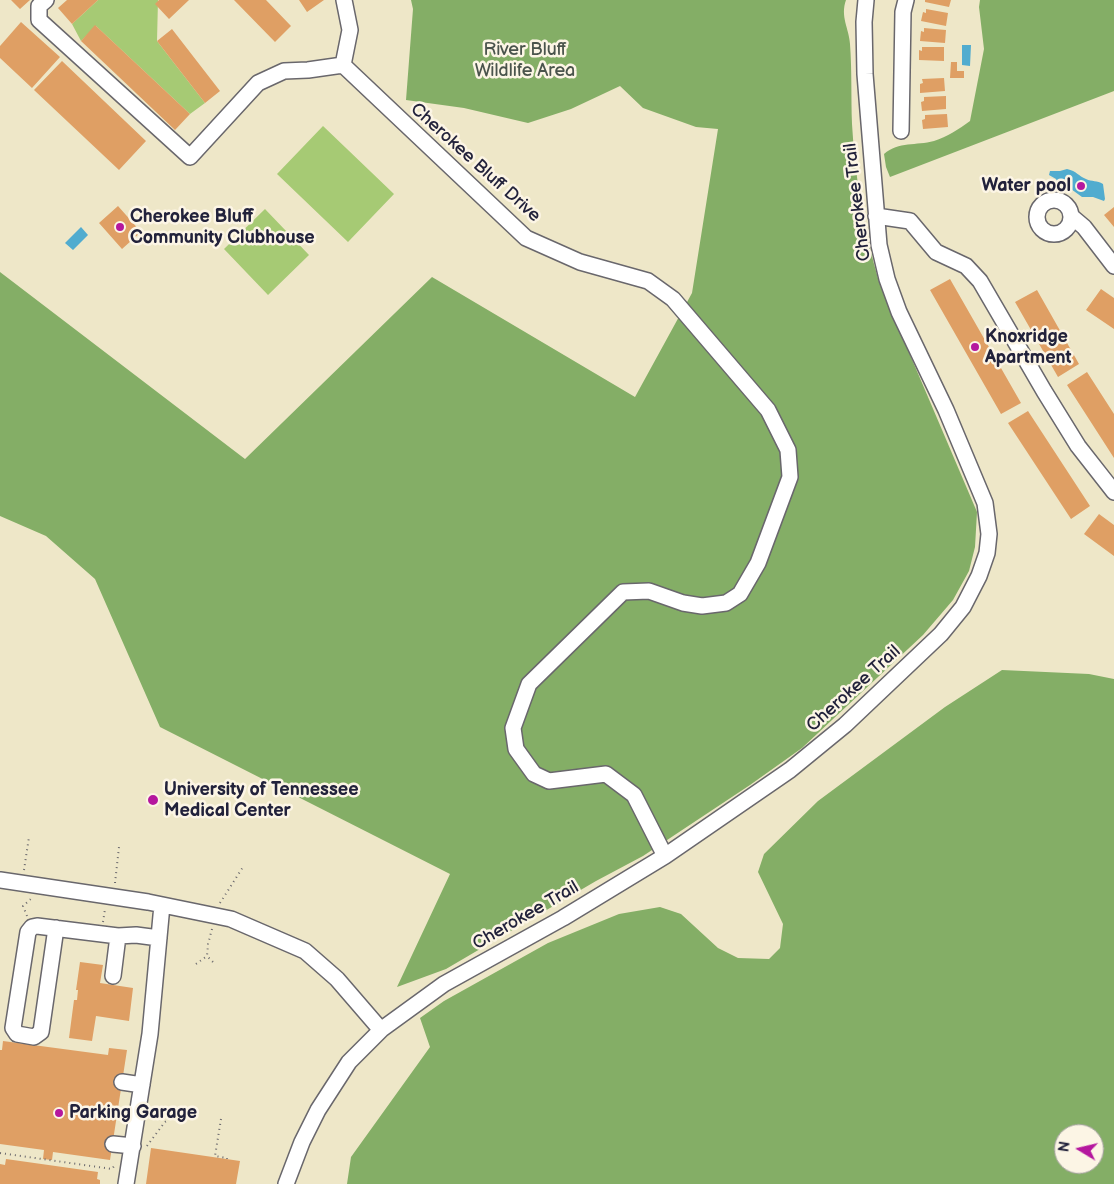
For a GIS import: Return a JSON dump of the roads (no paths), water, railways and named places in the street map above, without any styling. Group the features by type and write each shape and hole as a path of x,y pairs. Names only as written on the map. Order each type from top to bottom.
{"street":[{"path":"46,0 39,6 39,20 190,157 258,83 284,71 343,65 350,30 344,0"},
{"name":"Cherokee Trail","path":"286,1184 302,1142 318,1110 349,1062 381,1030 444,984 563,918 665,856 790,770 845,725 941,634 963,607 982,568 987,553 989,534 985,502 946,410 899,312 885,271 879,245 876,216 865,74 864,22 866,0"},
{"path":"901,132 903,12 906,0"},
{"name":"Cherokee Bluff Drive","path":"343,65 526,238 580,262 648,281 673,299 768,410 788,450 790,478 758,563 740,594 726,603 702,606 683,603 649,591 623,592 529,684 514,728 516,749 534,774 549,781 606,774 634,795 665,856"},
{"path":"876,216 910,222 936,252 966,266 975,276 1078,446 1114,492"},
{"path":"1071,216 1084,228 1114,266"},
{"path":"0,880 162,905 231,919 305,952 337,979 381,1030"},
{"path":"126,1184 150,1034 162,905"},
{"path":"56,928 41,1032 34,1037 17,1034 13,1028 28,932 32,927 37,926 56,928 118,936 137,944 158,942"},
{"path":"112,976 118,936"},
{"path":"122,1082 142,1085"},
{"path":"112,1144 132,1152"}],"water":[{"path":"962,45 971,45 970,66 962,65"},
{"name":"Water pool","path":"1067,169 1086,179 1103,184 1104,201 1093,197 1082,197 1071,189 1060,187 1056,179 1049,175 1050,171"},
{"path":"81,227 88,235 73,250 65,243"}],"place":[{"name":"Water pool","path":"1081,186"},
{"name":"Cherokee Bluff Community Clubhouse","path":"120,227"},
{"name":"Knoxridge Apartment","path":"975,347"},
{"name":"University of Tennessee Medical Center","path":"153,800"},
{"name":"Parking Garage","path":"59,1113"}],"park label":[{"name":"River Bluff Wildlife Area","path":"525,60"}]}
